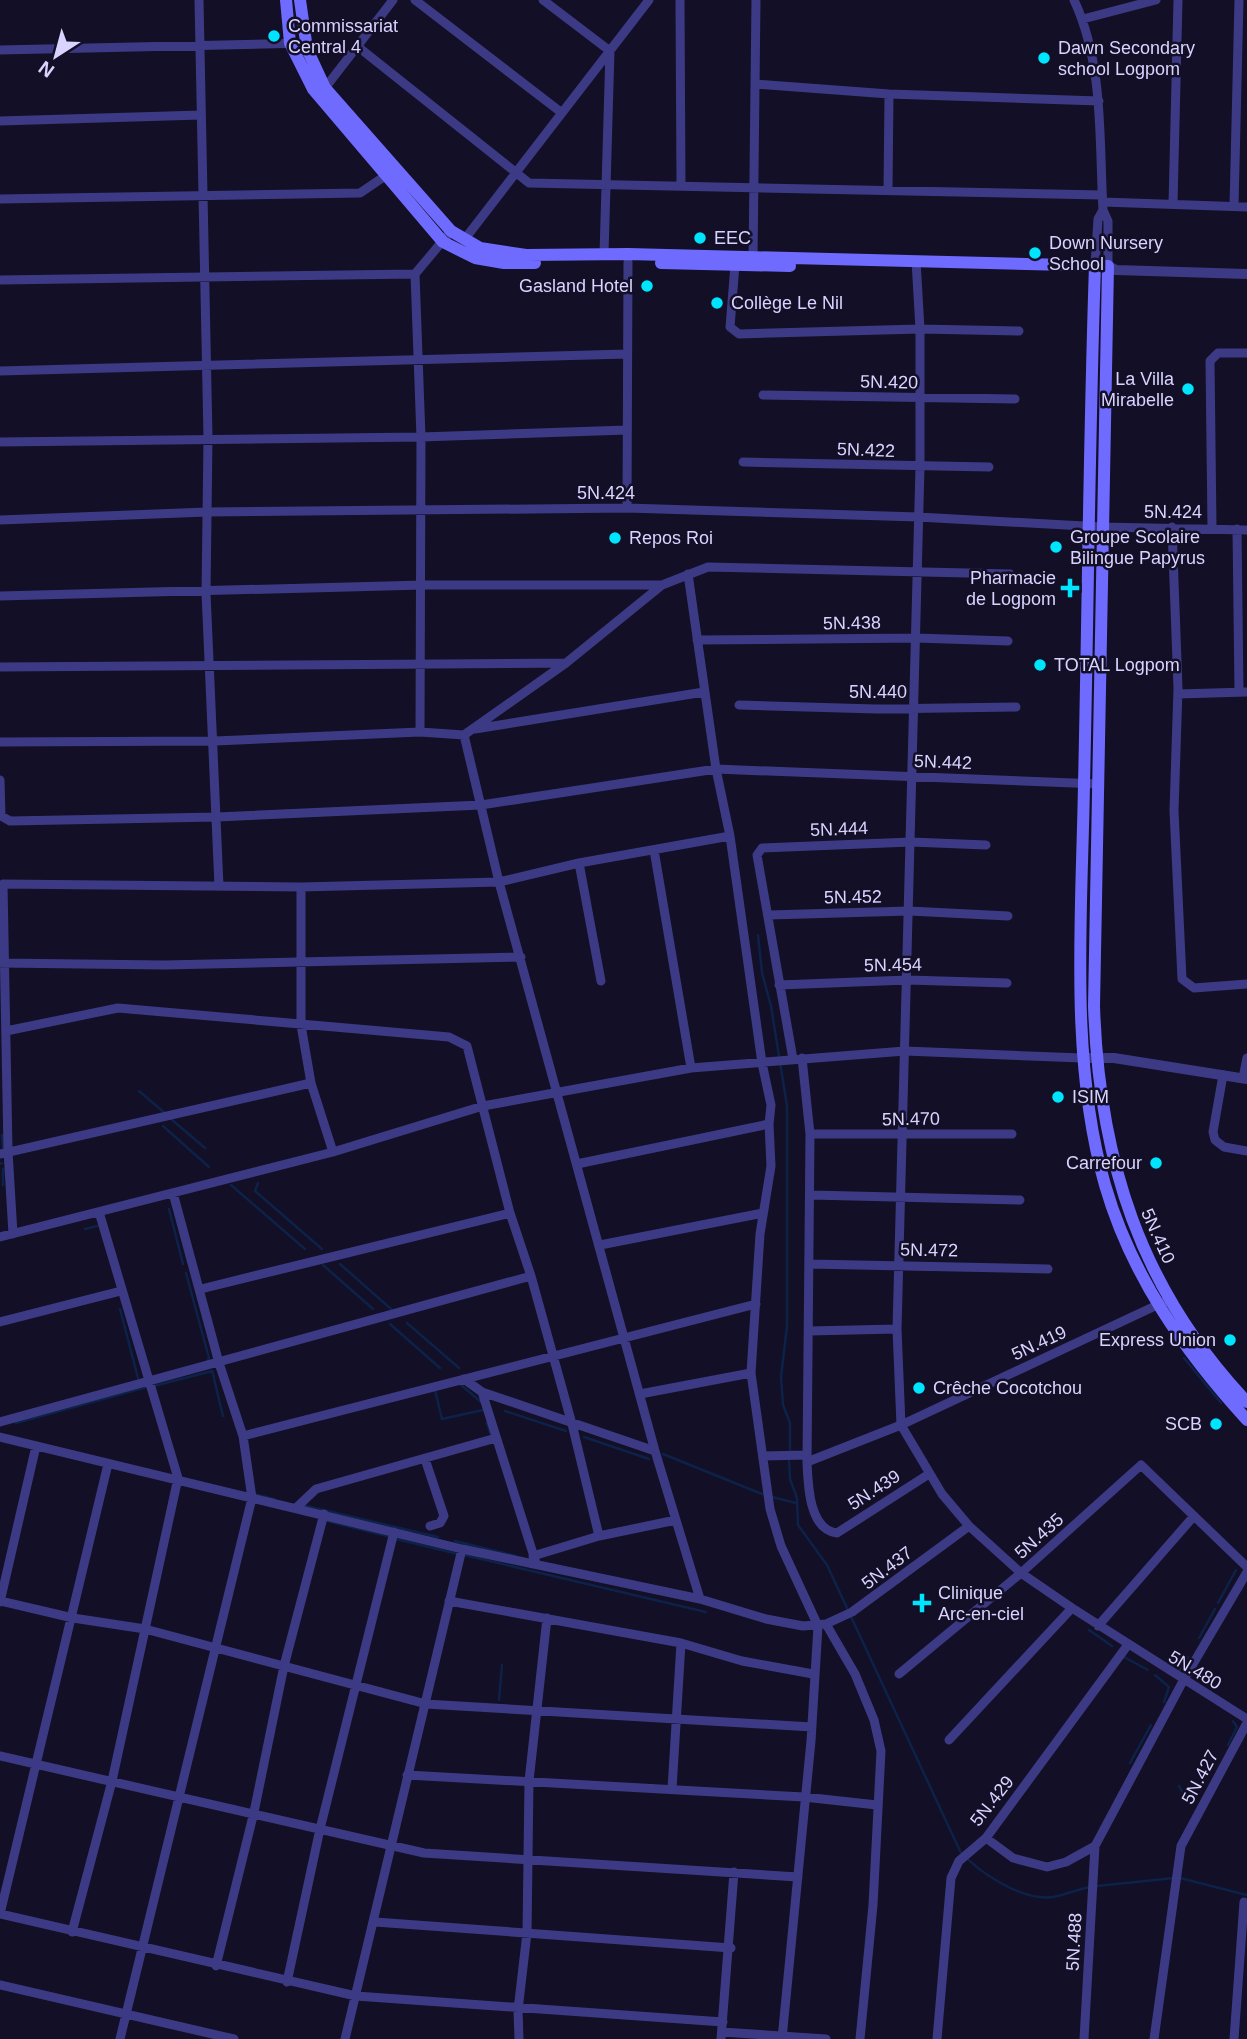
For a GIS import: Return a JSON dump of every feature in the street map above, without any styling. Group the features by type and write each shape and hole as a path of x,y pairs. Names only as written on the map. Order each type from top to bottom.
{"main road":[{"path":"286,0 290,43 313,89 392,172"},
{"path":"300,0 306,43 312,64 325,88 447,236 475,258 496,262 735,265 753,261"},
{"path":"447,236 495,253 1104,270 1084,784 1088,975"},
{"path":"1088,975 1099,785 1096,527"},
{"name":"5N.410","path":"1088,975 1089,1058 1117,1178 1138,1237 1163,1303 1247,1402"},
{"path":"1163,1303 1211,1380 1247,1420"}],"street":[{"path":"199,0 208,438 206,593 215,741 219,886"},
{"path":"325,88 393,0"},
{"path":"415,0 562,113"},
{"path":"543,0 610,51"},
{"path":"464,240 649,0"},
{"path":"680,0 681,186"},
{"path":"753,261 756,0"},
{"path":"1074,0 1083,19 1099,101 1103,202 1108,221 1104,270 1247,274"},
{"path":"1083,19 1156,0"},
{"path":"1173,204 1178,0"},
{"path":"1234,206 1239,0"},
{"path":"0,50 306,43"},
{"path":"357,46 530,183 888,190 1247,207"},
{"path":"604,254 610,51"},
{"path":"755,84 889,94 1099,101"},
{"path":"888,190 889,94"},
{"path":"0,121 201,115"},
{"path":"0,199 360,194 392,172"},
{"path":"420,732 418,665 423,585 420,361 415,274 447,236"},
{"path":"627,508 628,262"},
{"path":"901,1424 897,1329 901,1265 920,467 920,329 916,264"},
{"path":"735,265 730,327 739,334 920,329 1019,331"},
{"path":"0,280 415,274"},
{"path":"1212,527 1210,360 1218,353 1247,353"},
{"path":"0,371 207,363 420,361 627,354"},
{"name":"5N.420","path":"763,395 1015,400"},
{"path":"0,442 421,438 627,430"},
{"name":"5N.422","path":"743,462 989,467"},
{"name":"5N.424","path":"0,520 208,512 627,508 918,517 1096,527 1242,529"},
{"path":"1172,527 1178,694 1174,811 1182,979 1194,988 1247,984"},
{"path":"1178,694 1243,692 1242,529"},
{"path":"468,732 566,663 662,585 688,574 722,565 1010,574"},
{"path":"688,574 716,769 730,836 771,1105 771,1166 768,1200 763,1213 751,1373 770,1508 781,1546 822,1625 855,1674 873,1720 881,1751 873,1905 860,2039"},
{"path":"0,596 206,593 423,585 662,585"},
{"name":"5N.438","path":"696,640 916,638 1008,641"},
{"path":"0,667 566,663"},
{"path":"0,742 215,741 468,732 704,692"},
{"name":"5N.440","path":"739,705 1016,707"},
{"path":"468,732 499,882 522,957 655,1451 701,1599"},
{"name":"5N.442","path":"0,780 1,816 10,821 217,817 481,805 716,769 1099,785"},
{"path":"13,1234 4,1153 3,1084 6,1031 3,1020 1,884 300,887 499,882 579,863 730,836"},
{"name":"5N.444","path":"769,915 757,855 762,848 911,842 986,845"},
{"path":"654,850 691,1068"},
{"path":"579,863 601,981"},
{"path":"300,887 303,963 301,1025 311,1083 333,1152"},
{"name":"5N.452","path":"769,915 909,911 1008,916"},
{"path":"762,1456 789,1455 807,1459 805,1384 811,1195 810,1134 797,1058 779,985 769,915"},
{"path":"2,963 303,963 522,957"},
{"name":"5N.454","path":"779,985 908,980 1007,983"},
{"path":"6,1031 118,1008 456,1038 467,1046 510,1213 531,1276 572,1424 599,1536"},
{"path":"0,1237 333,1152 483,1106 691,1068 905,1051 1089,1058 1245,1078 1247,1058"},
{"path":"1223,1075 1213,1132 1215,1140 1224,1147 1247,1152"},
{"path":"4,1153 311,1083"},
{"path":"577,1164 769,1124"},
{"name":"5N.470","path":"810,1134 1012,1134"},
{"path":"120,2039 252,1497 243,1436 219,1363 173,1193"},
{"path":"811,1195 1020,1200"},
{"path":"72,1932 112,1781 178,1478 99,1212"},
{"path":"201,1289 510,1213"},
{"path":"600,1245 763,1213"},
{"name":"5N.472","path":"809,1264 1048,1269"},
{"path":"0,1422 531,1276"},
{"path":"0,1322 121,1291"},
{"name":"5N.419","path":"807,1459 901,1424 1163,1303"},
{"path":"243,1436 757,1304"},
{"path":"808,1331 897,1329"},
{"path":"640,1394 751,1373"},
{"path":"464,1378 482,1392 655,1451"},
{"path":"482,1392 534,1560"},
{"name":"5N.480","path":"901,1424 929,1474 969,1526 1021,1573 1127,1646 1247,1721"},
{"path":"0,1437 462,1549 534,1560 701,1599 776,1621 822,1625"},
{"path":"296,1508 316,1489 496,1438"},
{"path":"36,1446 0,1601 73,1618 145,1629 426,1704 812,1727"},
{"name":"5N.439","path":"807,1459 808,1485 819,1524 827,1532 837,1533 929,1474"},
{"path":"425,1460 444,1516 440,1523 430,1526"},
{"path":"108,1464 0,1914 216,1966 356,1996 827,2039"},
{"name":"5N.435","path":"899,1674 1021,1573 1141,1465 1247,1569"},
{"path":"216,1966 254,1812 284,1665 324,1514"},
{"path":"1098,1626 1194,1516"},
{"path":"534,1560 599,1536 676,1520"},
{"name":"5N.437","path":"822,1625 872,1599 969,1526"},
{"path":"287,1982 320,1829 394,1532"},
{"path":"345,2039 462,1549"},
{"path":"986,1838 1013,1858 1047,1867 1066,1862 1095,1846 1183,1681 1247,1569"},
{"path":"449,1601 681,1643 742,1661 813,1674"},
{"path":"948,1740 1072,1608"},
{"path":"519,2039 518,2010 527,1933 529,1781 539,1710 547,1618"},
{"path":"783,2037 812,1727 813,1674 822,1625"},
{"path":"672,1789 681,1643"},
{"name":"5N.429","path":"937,2039 951,1878 958,1861 986,1838 1127,1646"},
{"name":"5N.427","path":"1154,2039 1181,1846 1247,1721"},
{"path":"0,1756 424,1853 798,1877"},
{"path":"407,1775 804,1797 877,1805"},
{"name":"5N.488","path":"1084,2039 1095,1846"},
{"path":"722,2031 731,1948 734,1872"},
{"path":"1234,2039 1244,1902"},
{"path":"375,1922 731,1948"},
{"path":"0,1985 234,2039"}],"waterway":[{"path":"758,935 762,973 771,1006 787,1106 787,1326 781,1377 783,1405 790,1423 790,1452"},
{"path":"139,1091 166,1114"},
{"path":"171,1119 205,1148"},
{"path":"163,1126 209,1167"},
{"path":"2,1135 3,1148"},
{"path":"3,1169 3,1185"},
{"path":"258,1183 255,1191 322,1249"},
{"path":"231,1185 305,1249"},
{"path":"169,1209 183,1264"},
{"path":"85,1229 97,1226"},
{"path":"340,1264 391,1309"},
{"path":"323,1265 373,1309"},
{"path":"186,1273 209,1358 207,1362"},
{"path":"120,1309 138,1378"},
{"path":"407,1323 459,1368"},
{"path":"390,1324 440,1368"},
{"path":"1184,1358 1221,1403"},
{"path":"154,1386 212,1371 214,1377"},
{"path":"214,1379 223,1416"},
{"path":"459,1383 482,1403"},
{"path":"16,1423 147,1387"},
{"path":"435,1390 442,1419 483,1410"},
{"path":"505,1411 566,1431"},
{"path":"487,1423 490,1433"},
{"path":"584,1437 649,1459"},
{"path":"663,1454 762,1494"},
{"path":"789,1459 790,1479 797,1498 798,1525 827,1565 960,1851 978,1868 1002,1884 1028,1895 1053,1897 1090,1887"},
{"path":"254,1494 274,1499"},
{"path":"772,1497 796,1503"},
{"path":"302,1505 438,1537"},
{"path":"327,1521 387,1536"},
{"path":"396,1539 458,1554"},
{"path":"455,1541 516,1556"},
{"path":"464,1555 706,1612"},
{"path":"1218,1603 1236,1570"},
{"path":"1199,1638 1215,1609"},
{"path":"1089,1630 1112,1646"},
{"path":"1124,1657 1148,1670"},
{"path":"1178,1672 1188,1657"},
{"path":"499,1700 502,1665"},
{"path":"1155,1675 1169,1687 1164,1702"},
{"path":"1228,1745 1237,1727 1233,1721"},
{"path":"1130,1763 1151,1725"},
{"path":"1179,1786 1186,1799"},
{"path":"1097,1886 1174,1878"},
{"path":"1180,1878 1247,1895"}],"place":[{"name":"Commissariat Central 4","path":"274,36"},
{"name":"Dawn Secondary school Logpom","path":"1044,58"},
{"name":"EEC","path":"700,238"},
{"name":"Down Nursery School","path":"1035,253"},
{"name":"Gasland Hotel","path":"647,286"},
{"name":"Collège Le Nil","path":"717,303"},
{"name":"La Villa Mirabelle","path":"1188,389"},
{"name":"Repos Roi","path":"615,538"},
{"name":"Groupe Scolaire Bilingue Papyrus","path":"1056,547"},
{"name":"Pharmacie de Logpom","path":"1070,588"},
{"name":"TOTAL Logpom","path":"1040,665"},
{"name":"ISIM","path":"1058,1097"},
{"name":"Carrefour","path":"1156,1163"},
{"name":"Express Union","path":"1230,1340"},
{"name":"Crêche Cocotchou","path":"919,1388"},
{"name":"SCB","path":"1216,1424"},
{"name":"Clinique Arc-en-ciel","path":"922,1603"}]}
